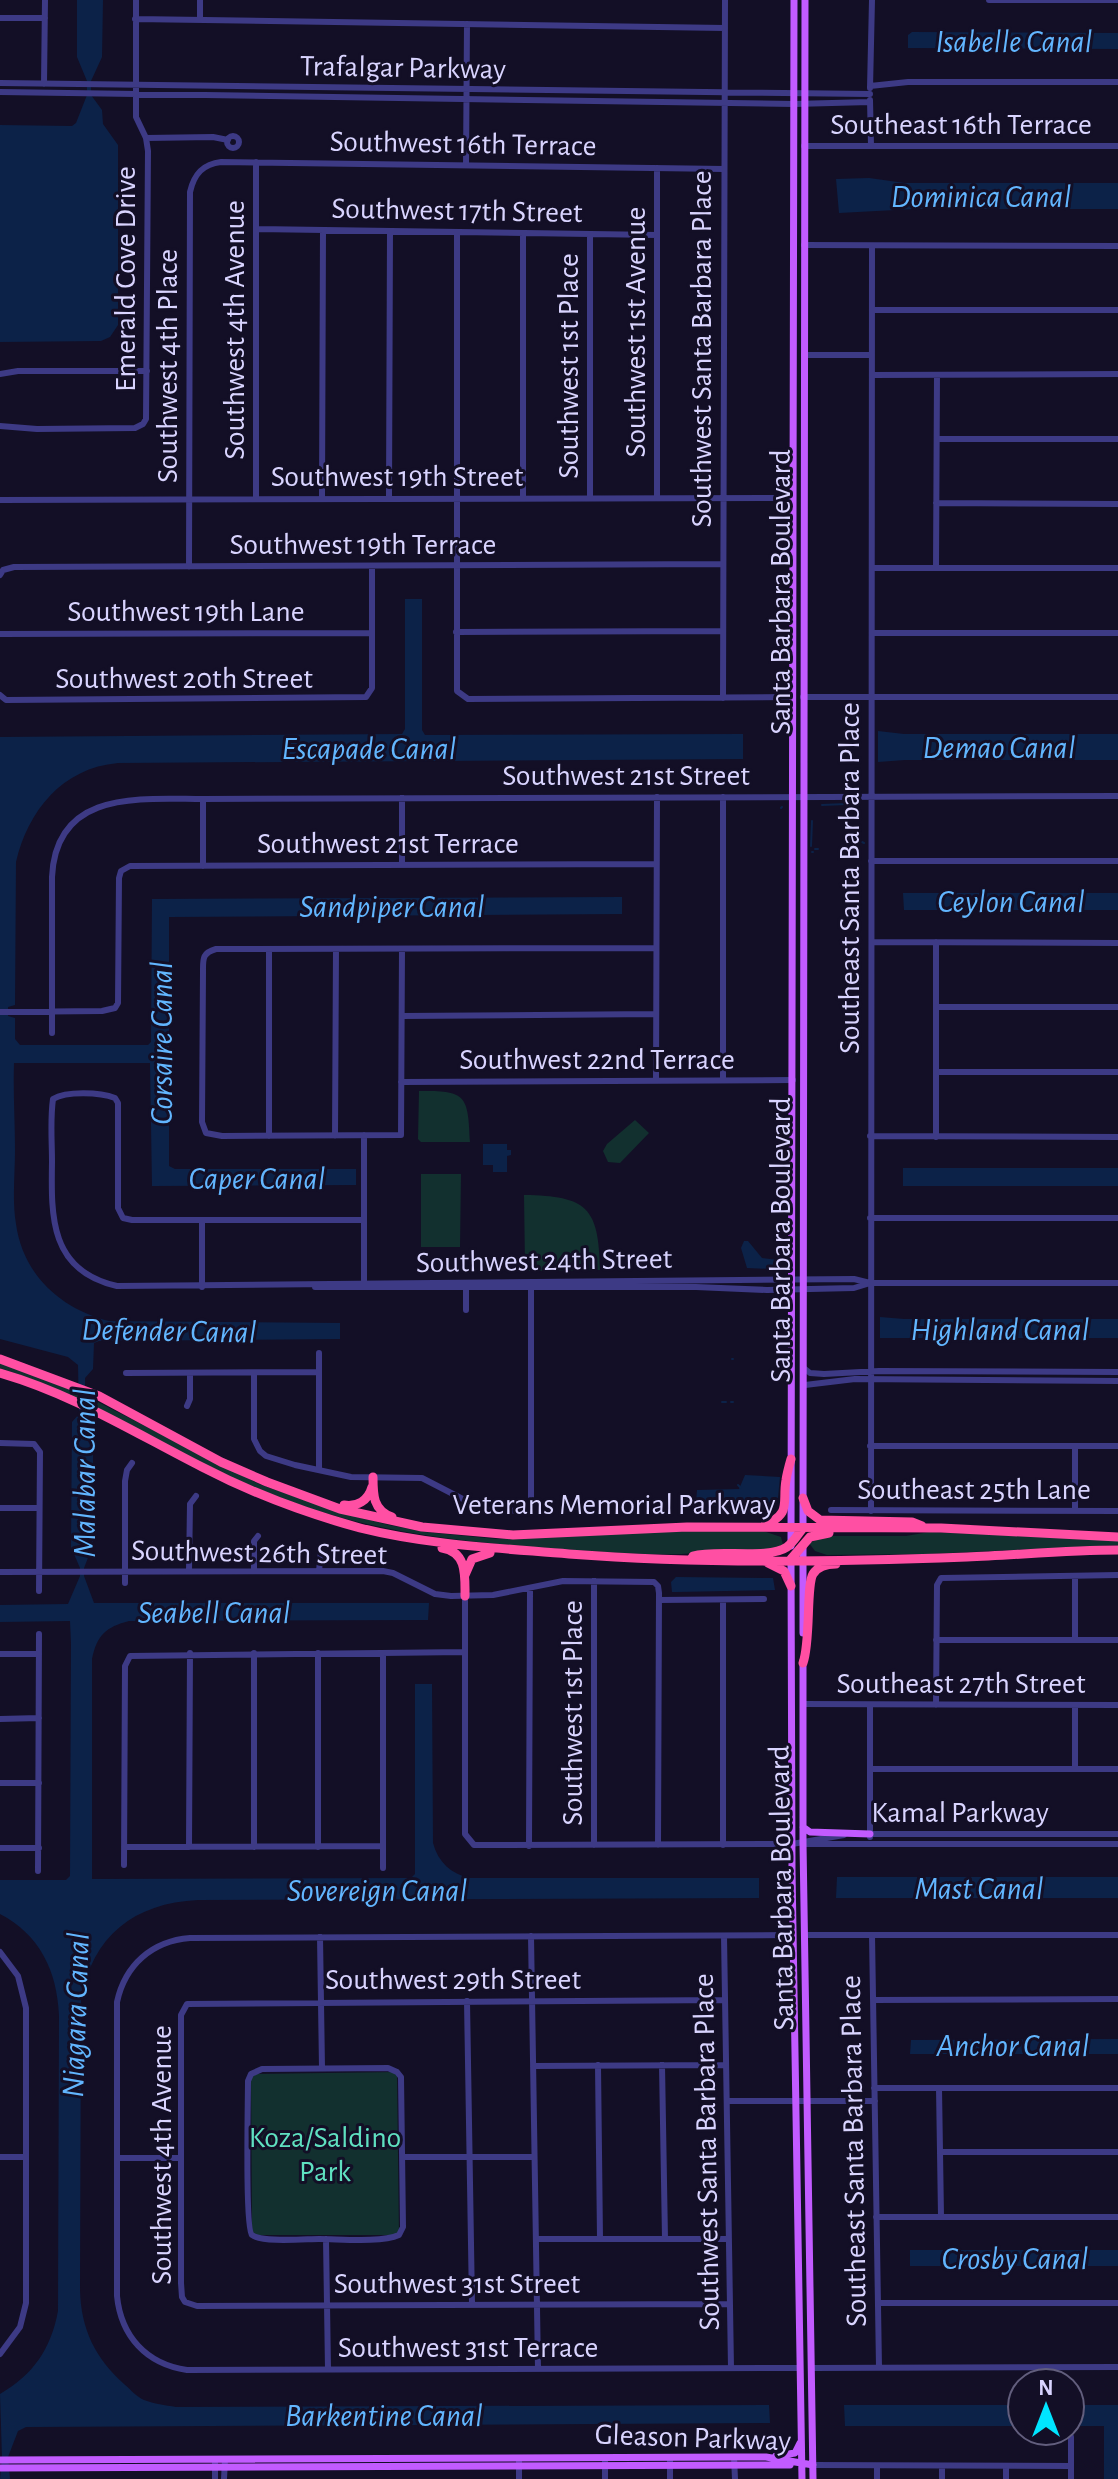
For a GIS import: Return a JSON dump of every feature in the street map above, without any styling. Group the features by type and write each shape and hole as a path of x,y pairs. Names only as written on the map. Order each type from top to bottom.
{"highway":[{"name":"Veterans Memorial Parkway","path":"0,1359 99,1396 221,1462 301,1496 361,1514 446,1531 513,1535 662,1527 929,1528 1118,1537"},
{"name":"Veterans Memorial Parkway","path":"0,1373 94,1409 252,1491 293,1508 359,1528 417,1540 467,1547 645,1559 939,1558 1118,1550"},
{"path":"762,1527 777,1520 782,1513 791,1459"},
{"path":"221,1462 352,1506 366,1499 373,1481"},
{"path":"373,1481 375,1504 389,1516 513,1535"},
{"path":"803,1498 808,1511 820,1520 912,1522 929,1528"},
{"path":"359,1528 363,1533 374,1536 451,1550 460,1557 465,1575 465,1596"},
{"path":"683,1559 706,1553 774,1552 791,1543 803,1528"},
{"path":"791,1559 803,1543 819,1533 907,1533 929,1528"},
{"path":"465,1575 472,1559 489,1552 629,1562 645,1559"},
{"path":"803,1663 809,1643 810,1581 819,1568 830,1564 900,1563 939,1558"},
{"path":"670,1559 683,1563 772,1564 784,1571 791,1586"}],"main road":[{"name":"Santa Barbara Boulevard","path":"794,0 793,1280 790,1372 792,1844 802,2479"},
{"name":"Santa Barbara Boulevard","path":"805,0 803,1843 813,2479"},
{"path":"794,278 798,296 799,350 804,355"},
{"path":"793,498 799,506 799,559 803,574"},
{"path":"790,1372 800,1382 799,1428 803,1441"},
{"path":"803,1827 812,1832 870,1834"},
{"path":"766,2457 795,2453 801,2438"},
{"name":"Gleason Parkway","path":"734,2461 766,2457 802,2464"},
{"name":"Gleason Parkway","path":"0,2460 18,2464 734,2461 813,2465"},
{"name":"Gleason Parkway","path":"0,2468 18,2464"}],"street":[{"path":"44,88 45,0"},
{"name":"Emerald Cove Drive","path":"0,426 135,428 146,419 146,138 137,123 136,0"},
{"path":"200,0 200,20"},
{"name":"Southwest Santa Barbara Place","path":"723,698 725,0"},
{"path":"871,146 872,0"},
{"path":"989,0 1118,0"},
{"path":"0,18 45,18"},
{"path":"135,19 725,28"},
{"path":"466,165 467,24"},
{"name":"Trafalgar Parkway","path":"0,92 82,88 794,94 870,90 908,82 1118,82"},
{"name":"Trafalgar Parkway","path":"0,83 44,88"},
{"name":"Trafalgar Parkway","path":"135,89 466,99 794,104 870,102"},
{"path":"146,138 213,137 228,140"},
{"name":"Southeast 16th Terrace","path":"804,146 1118,146"},
{"name":"Southwest 16th Terrace","path":"202,169 221,162 256,162 724,169"},
{"name":"Southwest 4th Avenue","path":"256,162 256,499"},
{"name":"Southwest 1st Avenue","path":"657,168 657,497"},
{"name":"Southwest 4th Place","path":"189,567 190,192 202,169"},
{"name":"Southwest 17th Street","path":"257,229 657,235"},
{"path":"322,498 323,230"},
{"path":"389,498 390,231"},
{"path":"457,232 456,686 460,696 468,699 793,697"},
{"path":"523,233 523,497"},
{"name":"Southwest 1st Place","path":"590,234 590,497"},
{"path":"804,245 1118,246"},
{"name":"Southeast Santa Barbara Place","path":"871,1511 872,246"},
{"path":"872,310 1118,310"},
{"path":"804,355 871,355"},
{"path":"0,374 18,371 147,371"},
{"path":"872,375 1118,374"},
{"path":"936,568 937,375"},
{"path":"937,439 1118,439"},
{"name":"Southwest 19th Street","path":"0,500 793,498"},
{"path":"936,503 1118,504"},
{"name":"Southwest 19th Terrace","path":"2,572 14,567 723,564"},
{"path":"372,566 372,633"},
{"path":"872,568 1118,568"},
{"path":"456,632 723,631"},
{"name":"Southwest 19th Lane","path":"0,634 372,633"},
{"name":"Southwest 20th Street","path":"1,696 6,700 357,699 366,697 372,688 372,633"},
{"path":"872,633 1118,633"},
{"path":"803,697 1118,697"},
{"name":"Southwest 21st Street","path":"52,1011 53,863 64,836 80,818 99,806 121,800 1118,796"},
{"path":"656,1081 657,797"},
{"path":"723,797 723,1080"},
{"path":"402,798 402,865"},
{"path":"203,799 203,866"},
{"path":"871,861 1118,861"},
{"name":"Southwest 21st Terrace","path":"52,1011 102,1011 115,1008 118,1003 121,871 130,866 656,864"},
{"path":"872,942 1118,943"},
{"path":"936,942 936,1137"},
{"path":"402,949 401,1135 222,1136 206,1133 202,1122 202,1002 203,957 207,952 216,949 656,948"},
{"path":"269,949 269,1136"},
{"path":"335,1136 336,949"},
{"path":"936,1007 1118,1007"},
{"path":"0,1012 52,1011 52,1033"},
{"path":"402,1016 656,1014"},
{"path":"936,1072 1118,1072"},
{"name":"Southwest 22nd Terrace","path":"401,1082 793,1080"},
{"name":"Southwest 24th Street","path":"202,1220 123,1218 118,1208 119,1109 115,1098 105,1095 64,1095 53,1099 52,1217 59,1243 75,1264 91,1276 117,1286 296,1285 328,1289 762,1279 854,1279 870,1283"},
{"path":"364,1135 364,1286"},
{"path":"870,1136 1118,1137"},
{"path":"870,1218 1118,1218"},
{"path":"202,1287 202,1220 364,1220"},
{"path":"728,1288 735,1281 762,1279"},
{"path":"870,1283 1118,1283"},
{"name":"Southwest 24th Street","path":"531,1285 804,1289 854,1288 870,1283"},
{"path":"254,1373 254,1439 260,1451 273,1459 373,1481 422,1478 490,1511 520,1512 528,1509 531,1503 531,1285"},
{"path":"466,1286 466,1310"},
{"path":"319,1353 319,1470"},
{"path":"805,1369 810,1373 871,1376 1118,1381"},
{"path":"126,1373 319,1372"},
{"path":"805,1385 871,1376 1118,1372"},
{"path":"187,1406 190,1373"},
{"path":"0,1443 30,1443 37,1446 40,1452 39,1591"},
{"path":"870,1446 1118,1446"},
{"path":"1075,1447 1075,1511"},
{"path":"125,1583 125,1481 132,1463"},
{"path":"189,1571 190,1504 196,1496"},
{"path":"0,1508 39,1508"},
{"name":"Southeast 25th Lane","path":"831,1510 1118,1511"},
{"path":"254,1571 254,1541 258,1536"},
{"path":"319,1571 321,1551"},
{"name":"Southwest 26th Street","path":"0,1572 388,1572 435,1594 465,1596 493,1595 558,1582 654,1582 658,1586 659,1600"},
{"path":"936,1705 937,1585 941,1578 1118,1575"},
{"path":"1075,1576 1075,1640"},
{"name":"Southwest 1st Place","path":"594,1581 594,1845"},
{"path":"529,1846 530,1589"},
{"path":"124,1865 125,1666 130,1656 465,1652 465,1596"},
{"path":"658,1845 659,1600 764,1599"},
{"path":"723,1600 723,1845"},
{"path":"38,1871 39,1634"},
{"path":"936,1640 1118,1640"},
{"name":"Kamal Parkway","path":"465,1652 465,1834 474,1845 792,1844 870,1834 1118,1834"},
{"path":"189,1847 190,1653"},
{"path":"254,1653 254,1847"},
{"path":"318,1653 318,1847"},
{"path":"383,1653 383,1868"},
{"path":"0,1654 39,1654"},
{"name":"Southeast 27th Street","path":"803,1704 1118,1705"},
{"path":"870,1705 870,1843"},
{"path":"1075,1705 1075,1769"},
{"path":"0,1719 39,1718"},
{"path":"870,1769 1118,1769"},
{"path":"0,1783 39,1783"},
{"name":"Kamal Parkway","path":"803,1843 1118,1844"},
{"path":"124,1847 383,1846"},
{"path":"0,1848 39,1848"},
{"path":"181,2158 117,2158 117,2002 127,1974 156,1947 184,1938 793,1935"},
{"path":"804,1935 1118,1935"},
{"name":"Southeast Santa Barbara Place","path":"872,1935 879,2367"},
{"path":"531,1936 538,2369"},
{"name":"Southwest Santa Barbara Place","path":"724,1936 731,2368"},
{"path":"320,1937 322,2068"},
{"path":"0,1952 18,1976 26,2002 25,2309 20,2327 0,2354"},
{"path":"873,2000 1118,1999"},
{"name":"Southwest 29th Street","path":"183,2007 192,2002 725,2000"},
{"path":"467,2001 472,2304"},
{"name":"Southwest 4th Avenue","path":"183,2007 181,2283 185,2302"},
{"path":"598,2065 600,2239"},
{"path":"662,2065 665,2239"},
{"path":"533,2066 726,2065"},
{"path":"322,2068 388,2068 401,2077 404,2157 403,2227 399,2235 382,2238 261,2238 252,2235 249,2229 248,2081 251,2074 262,2069 322,2068"},
{"path":"874,2088 1118,2088"},
{"path":"939,2088 941,2216"},
{"path":"727,2101 875,2101"},
{"path":"940,2152 1118,2152"},
{"path":"0,2157 26,2157"},
{"path":"404,2157 534,2157"},
{"name":"Southwest 31st Terrace","path":"117,2158 117,2296 124,2327 141,2350 167,2366 187,2370 800,2368"},
{"path":"876,2217 1118,2217"},
{"path":"326,2239 328,2369"},
{"path":"536,2239 729,2239"},
{"name":"Southwest 31st Street","path":"185,2302 197,2306 730,2304"},
{"path":"878,2303 1118,2303"},
{"path":"812,2368 1118,2367"},
{"path":"1071,2447 1071,2479"},
{"path":"734,2461 735,2479"},
{"path":"519,2462 519,2479"},
{"path":"605,2462 605,2479"},
{"path":"670,2462 670,2479"},
{"path":"48,2479 49,2464"},
{"path":"214,2464 215,2479"},
{"path":"224,2464 224,2479"},
{"path":"813,2465 1071,2466"},
{"path":"1006,2466 1006,2479"},
{"path":"877,2467 877,2479"},
{"path":"942,2467 942,2479"}],"green space":[{"path":"419,1091 447,1092 462,1099 468,1114 470,1142 421,1142 418,1139"},
{"path":"635,1120 649,1133 620,1163 608,1162 603,1151 607,1144"},
{"path":"421,1174 461,1174 460,1247 421,1247"},
{"path":"524,1195 562,1198 585,1209 597,1232 600,1270 529,1271 525,1266"},
{"path":"0,1363 86,1396 259,1484 341,1513 389,1525 497,1539 658,1531 763,1531 781,1537 783,1545 756,1550 707,1550 685,1554 624,1553 457,1540 374,1526 332,1515 247,1484 95,1408 0,1368"},
{"path":"929,1532 1118,1540 1118,1545 928,1554 827,1555 815,1551 809,1543 825,1536 906,1536"},
{"name":"Koza/Saldino Park","path":"397,2072 399,2235 252,2235 251,2074"}],"water":[{"path":"77,0 103,0 102,57 91,81 91,95 102,110 103,124 118,145 118,325 110,337 101,341 0,342 0,125 72,126 76,123 87,95 87,81 77,57"},
{"name":"Isabelle Canal","path":"912,32 1118,33 1118,49 908,48 908,35"},
{"name":"Dominica Canal","path":"869,178 905,183 1118,183 1118,209 914,209 839,213 836,179"},
{"path":"405,599 422,599 422,730 425,735 743,734 743,759 118,763 80,773 64,783 50,795 29,826 16,862 15,1005 8,1007 8,1016 15,1018 15,1039 20,1045 148,1045 151,1042 152,899 622,897 622,914 169,917 169,1166 175,1169 356,1169 356,1185 152,1186 150,1063 14,1063 16,1224 27,1259 47,1287 60,1298 75,1308 109,1321 340,1323 340,1339 94,1343 93,1369 85,1378 85,1416 93,1424 93,1545 84,1576 94,1603 429,1603 428,1620 129,1621 109,1629 100,1638 92,1659 92,1879 411,1878 415,1874 415,1684 432,1684 433,1843 438,1856 451,1870 470,1878 759,1878 759,1898 198,1900 154,1908 136,1916 106,1941 95,1958 81,2000 80,2290 83,2317 98,2353 124,2384 144,2400 176,2407 769,2405 770,2423 26,2427 18,2431 8,2457 10,2479 0,2479 0,2394 12,2387 39,2360 51,2337 58,2311 59,2015 55,1984 44,1956 26,1932 0,1914 0,1880 66,1880 70,1876 71,1643 70,1621 0,1622 0,1605 68,1604 80,1576 80,1568 71,1547 72,1422 79,1414 78,1365 68,1357 0,1339 0,737 402,734 405,729"},
{"name":"Demao Canal","path":"878,731 904,734 1118,734 1118,760 878,762"},
{"name":"Ceylon Canal","path":"903,893 1118,893 1118,910 904,910"},
{"path":"483,1144 507,1144 511,1155 507,1156 507,1172 493,1172 493,1165 483,1165"},
{"path":"903,1168 1118,1168 1118,1186 903,1186"},
{"path":"744,1241 748,1241 762,1258 778,1260 779,1266 772,1269 747,1268 741,1248"},
{"name":"Highland Canal","path":"880,1317 1118,1319 1118,1338 880,1338"},
{"path":"745,1475 780,1477 778,1498 765,1506 704,1506 696,1503 697,1490 739,1489"},
{"path":"676,1577 773,1578 775,1590 672,1592 671,1582"},
{"name":"Mast Canal","path":"837,1877 1118,1877 1118,1898 836,1898"},
{"name":"Anchor Canal","path":"1118,2039 1118,2054 910,2054 911,2040"},
{"name":"Crosby Canal","path":"910,2250 1118,2250 1118,2266 910,2266"},
{"path":"844,2405 1006,2405 1006,2426 845,2426"},
{"path":"1086,2405 1118,2405 1118,2479 1104,2479 1104,2426 1086,2426"}],"waterway":[{"path":"822,805 846,804"},
{"path":"811,846 812,821"},
{"path":"738,1485 741,1488"}],"water label":[{"name":"Escapade Canal","path":"369,748"},
{"name":"Sandpiper Canal","path":"392,906"},
{"name":"Corsaire Canal","path":"161,1043"},
{"name":"Caper Canal","path":"257,1178"},
{"name":"Defender Canal","path":"169,1330"},
{"name":"Malabar Canal","path":"84,1473"},
{"name":"Seabell Canal","path":"214,1612"},
{"name":"Sovereign Canal","path":"377,1890"},
{"name":"Niagara Canal","path":"75,2015"},
{"name":"Barkentine Canal","path":"384,2415"}]}
